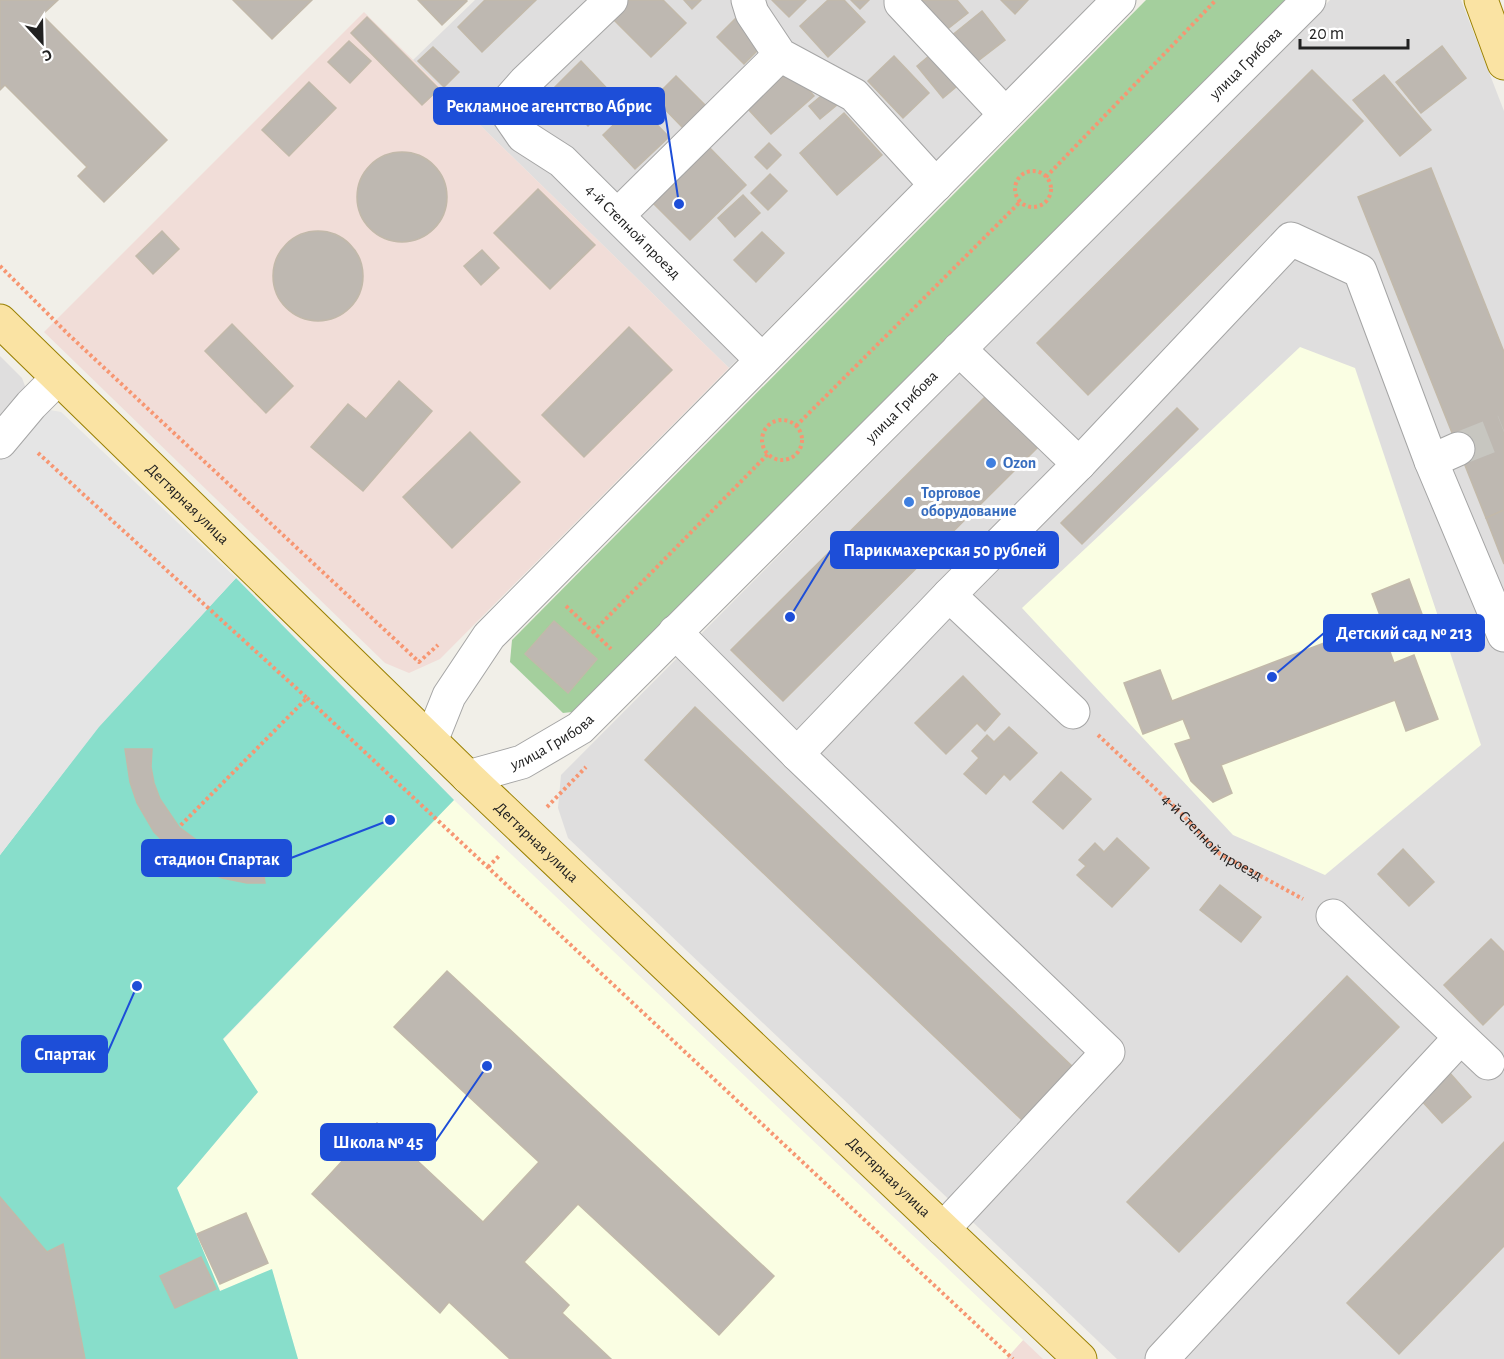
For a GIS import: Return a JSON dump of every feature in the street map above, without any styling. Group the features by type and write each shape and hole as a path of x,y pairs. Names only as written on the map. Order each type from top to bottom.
{"main road":[{"path":"1481,0 1504,63"},
{"name":"Дегтярная улица","path":"0,321 468,777 1080,1359"}],"street":[{"name":"4-й Степной проезд","path":"611,0 525,82 503,107 523,136 562,161 762,360"},
{"path":"748,0 752,13 780,55 854,95 936,185"},
{"path":"901,0 901,3 1005,114"},
{"path":"431,741 449,696 489,636 1119,0"},
{"name":"улица Грибова","path":"468,777 522,762 580,728 1309,0"},
{"path":"618,215 780,55"},
{"path":"797,754 949,595 1079,464 1291,239 1360,271 1445,455 1504,635"},
{"path":"959,349 1079,464"},
{"path":"6,435 58,378"},
{"path":"949,595 1073,712"},
{"path":"675,632 797,754 1108,1052 943,1229"},
{"path":"1333,916 1488,1063"},
{"path":"1162,1359 1460,1038"}],"path":[{"path":"1046,177 1216,0"},
{"path":"1028,172 1037,172 1046,177 1050,184 1050,194 1046,202 1037,207 1028,207 1020,202 1015,194 1015,185 1020,176 1028,172"},
{"path":"796,426 1020,202"},
{"path":"0,266 78,343 419,662 445,638"},
{"path":"787,420 796,426 802,435 802,445 796,454 788,459 777,459 768,454 762,445 762,435 768,426 777,421 787,420"},
{"path":"6,435 307,698 1013,1359"},
{"path":"593,632 768,454"},
{"path":"179,827 307,698"},
{"name":"4-й Степной проезд","path":"1073,712 1179,811 1220,854 1333,916"}],"shaded area":[{"path":"475,0 1097,0 729,368 413,60"},
{"path":"1330,0 1461,0 1504,111 1504,1359 1117,1359 568,838 558,808 561,775"},
{"path":"364,12 729,368 440,659 409,673 385,663 44,332"},
{"path":"1300,347 1355,368 1481,745 1325,875 1233,835 1022,608"},
{"path":"0,356 22,378 25,386 24,395 0,424"},
{"path":"50,410 61,412 236,578 99,727 0,855 0,460 39,413"},
{"path":"454,800 1023,1340 1006,1359 298,1359 272,1270 220,1291 177,1188 258,1092 223,1040"},
{"path":"1023,1340 1043,1359 1006,1359"}],"green space":[{"path":"1146,0 1289,0 581,711 563,713 510,662 512,640"},
{"path":"236,578 454,800 223,1039 258,1092 177,1188 220,1291 272,1269 298,1359 0,1359 0,855 98,727"}],"building":[{"path":"0,0 58,0 42,15 167,140 104,202 78,176 87,167 5,85 0,90"},
{"path":"233,0 312,0 272,39"},
{"path":"418,0 466,0 467,1 442,25"},
{"path":"485,0 536,0 482,52 458,27"},
{"path":"624,0 663,0 686,23 651,57 609,15"},
{"path":"684,0 701,0 692,9"},
{"path":"772,0 806,0 789,17"},
{"path":"828,0 844,0 865,22 828,57 800,26"},
{"path":"851,0 869,0 860,9"},
{"path":"919,0 957,0 968,13 945,31"},
{"path":"1001,0 1028,0 1015,14"},
{"path":"982,11 1005,40 974,64 951,36"},
{"path":"738,16 765,43 744,64 717,37"},
{"path":"367,17 439,89 422,105 351,33"},
{"path":"349,41 371,61 350,83 328,62"},
{"path":"1442,46 1466,78 1421,113 1396,82"},
{"path":"433,47 459,72 444,87 418,61"},
{"path":"936,50 962,82 943,98 917,66"},
{"path":"894,56 929,93 903,118 868,81"},
{"path":"581,61 616,98 588,126 553,89"},
{"path":"790,69 814,96 771,134 748,109"},
{"path":"1312,70 1363,121 1088,395 1037,343"},
{"path":"1384,75 1431,130 1400,156 1353,100"},
{"path":"676,76 706,106 683,128 654,98"},
{"path":"309,82 336,108 289,156 262,130"},
{"path":"832,87 843,100 820,119 809,106"},
{"path":"636,103 669,137 635,169 603,135"},
{"path":"844,113 882,155 837,195 800,153"},
{"path":"769,143 781,155 767,169 755,157"},
{"path":"707,145 746,185 690,240 650,200"},
{"path":"402,152 419,155 434,165 444,180 447,197 444,214 434,229 419,239 402,242 385,239 370,229 360,214 357,197 360,180 370,165 385,155"},
{"path":"1431,168 1504,352 1504,510 1486,518 1358,197"},
{"path":"770,174 787,191 768,210 751,193"},
{"path":"538,189 595,245 550,289 494,233"},
{"path":"743,195 760,213 735,237 718,218"},
{"path":"162,231 179,249 153,274 136,256"},
{"path":"318,231 335,234 350,244 360,259 363,276 360,293 350,308 335,318 318,321 301,318 286,308 276,293 273,276 276,259 286,244 301,234"},
{"path":"762,232 784,253 756,282 734,260"},
{"path":"482,250 499,268 481,285 464,266"},
{"path":"232,324 293,386 266,413 205,351"},
{"path":"629,327 672,370 584,457 542,415"},
{"path":"399,381 432,411 363,491 311,447 348,404 366,419"},
{"path":"990,392 1042,443 783,701 731,650"},
{"path":"1177,408 1198,429 1082,544 1061,523"},
{"path":"470,432 520,482 452,548 403,497"},
{"path":"1504,510 1504,564 1486,518"},
{"path":"1409,579 1429,633 1389,649 1394,663 1414,655 1438,719 1406,731 1395,700 1221,765 1232,793 1213,802 1191,781 1175,744 1191,739 1183,719 1143,734 1124,683 1160,670 1172,701 1382,621 1372,594"},
{"path":"554,621 597,659 568,693 525,654"},
{"path":"963,676 1000,714 985,731 977,723 946,754 915,723"},
{"path":"695,707 1073,1067 1022,1120 645,760"},
{"path":"1009,727 1037,753 1010,780 1004,774 986,794 964,774 979,758 972,751 987,735 994,742"},
{"path":"125,749 152,749 151,767 154,783 160,799 179,827 202,844 222,853 261,857 265,883 247,883 222,878 195,867 175,853 154,832 137,803 130,782"},
{"path":"1061,772 1091,799 1063,829 1033,802"},
{"path":"1117,838 1149,868 1112,907 1077,875 1086,866 1079,860 1095,843 1104,852"},
{"path":"1403,849 1434,882 1409,906 1378,874"},
{"path":"1220,885 1261,917 1241,942 1200,910"},
{"path":"1491,939 1504,952 1504,1004 1483,1025 1444,985"},
{"path":"447,971 774,1276 719,1335 578,1204 524,1262 569,1305 562,1313 611,1359 510,1359 449,1302 440,1313 312,1194 377,1123 483,1222 539,1162 394,1027"},
{"path":"1347,976 1399,1027 1179,1252 1127,1202"},
{"path":"1449,1072 1471,1097 1442,1123 1420,1099"},
{"path":"1504,1142 1504,1246 1399,1354 1347,1303"},
{"path":"0,1197 47,1252 63,1244 85,1359 0,1359"},
{"path":"246,1213 268,1263 220,1284 197,1234"},
{"path":"201,1257 216,1289 175,1308 160,1276"}],"tunnel":[{"path":"1458,449 1504,431"}],"place":[{"name":"Рекламное агентство Абрис","path":"679,204"},
{"name":"Ozon","path":"991,463"},
{"name":"Торговое оборудование","path":"909,502"},
{"name":"Парикмахерская 50 рублей","path":"790,617"},
{"name":"Детский сад № 213","path":"1272,677"},
{"name":"стадион Спартак","path":"390,820"},
{"name":"Спартак","path":"137,986"},
{"name":"Школа № 45","path":"487,1066"}]}
